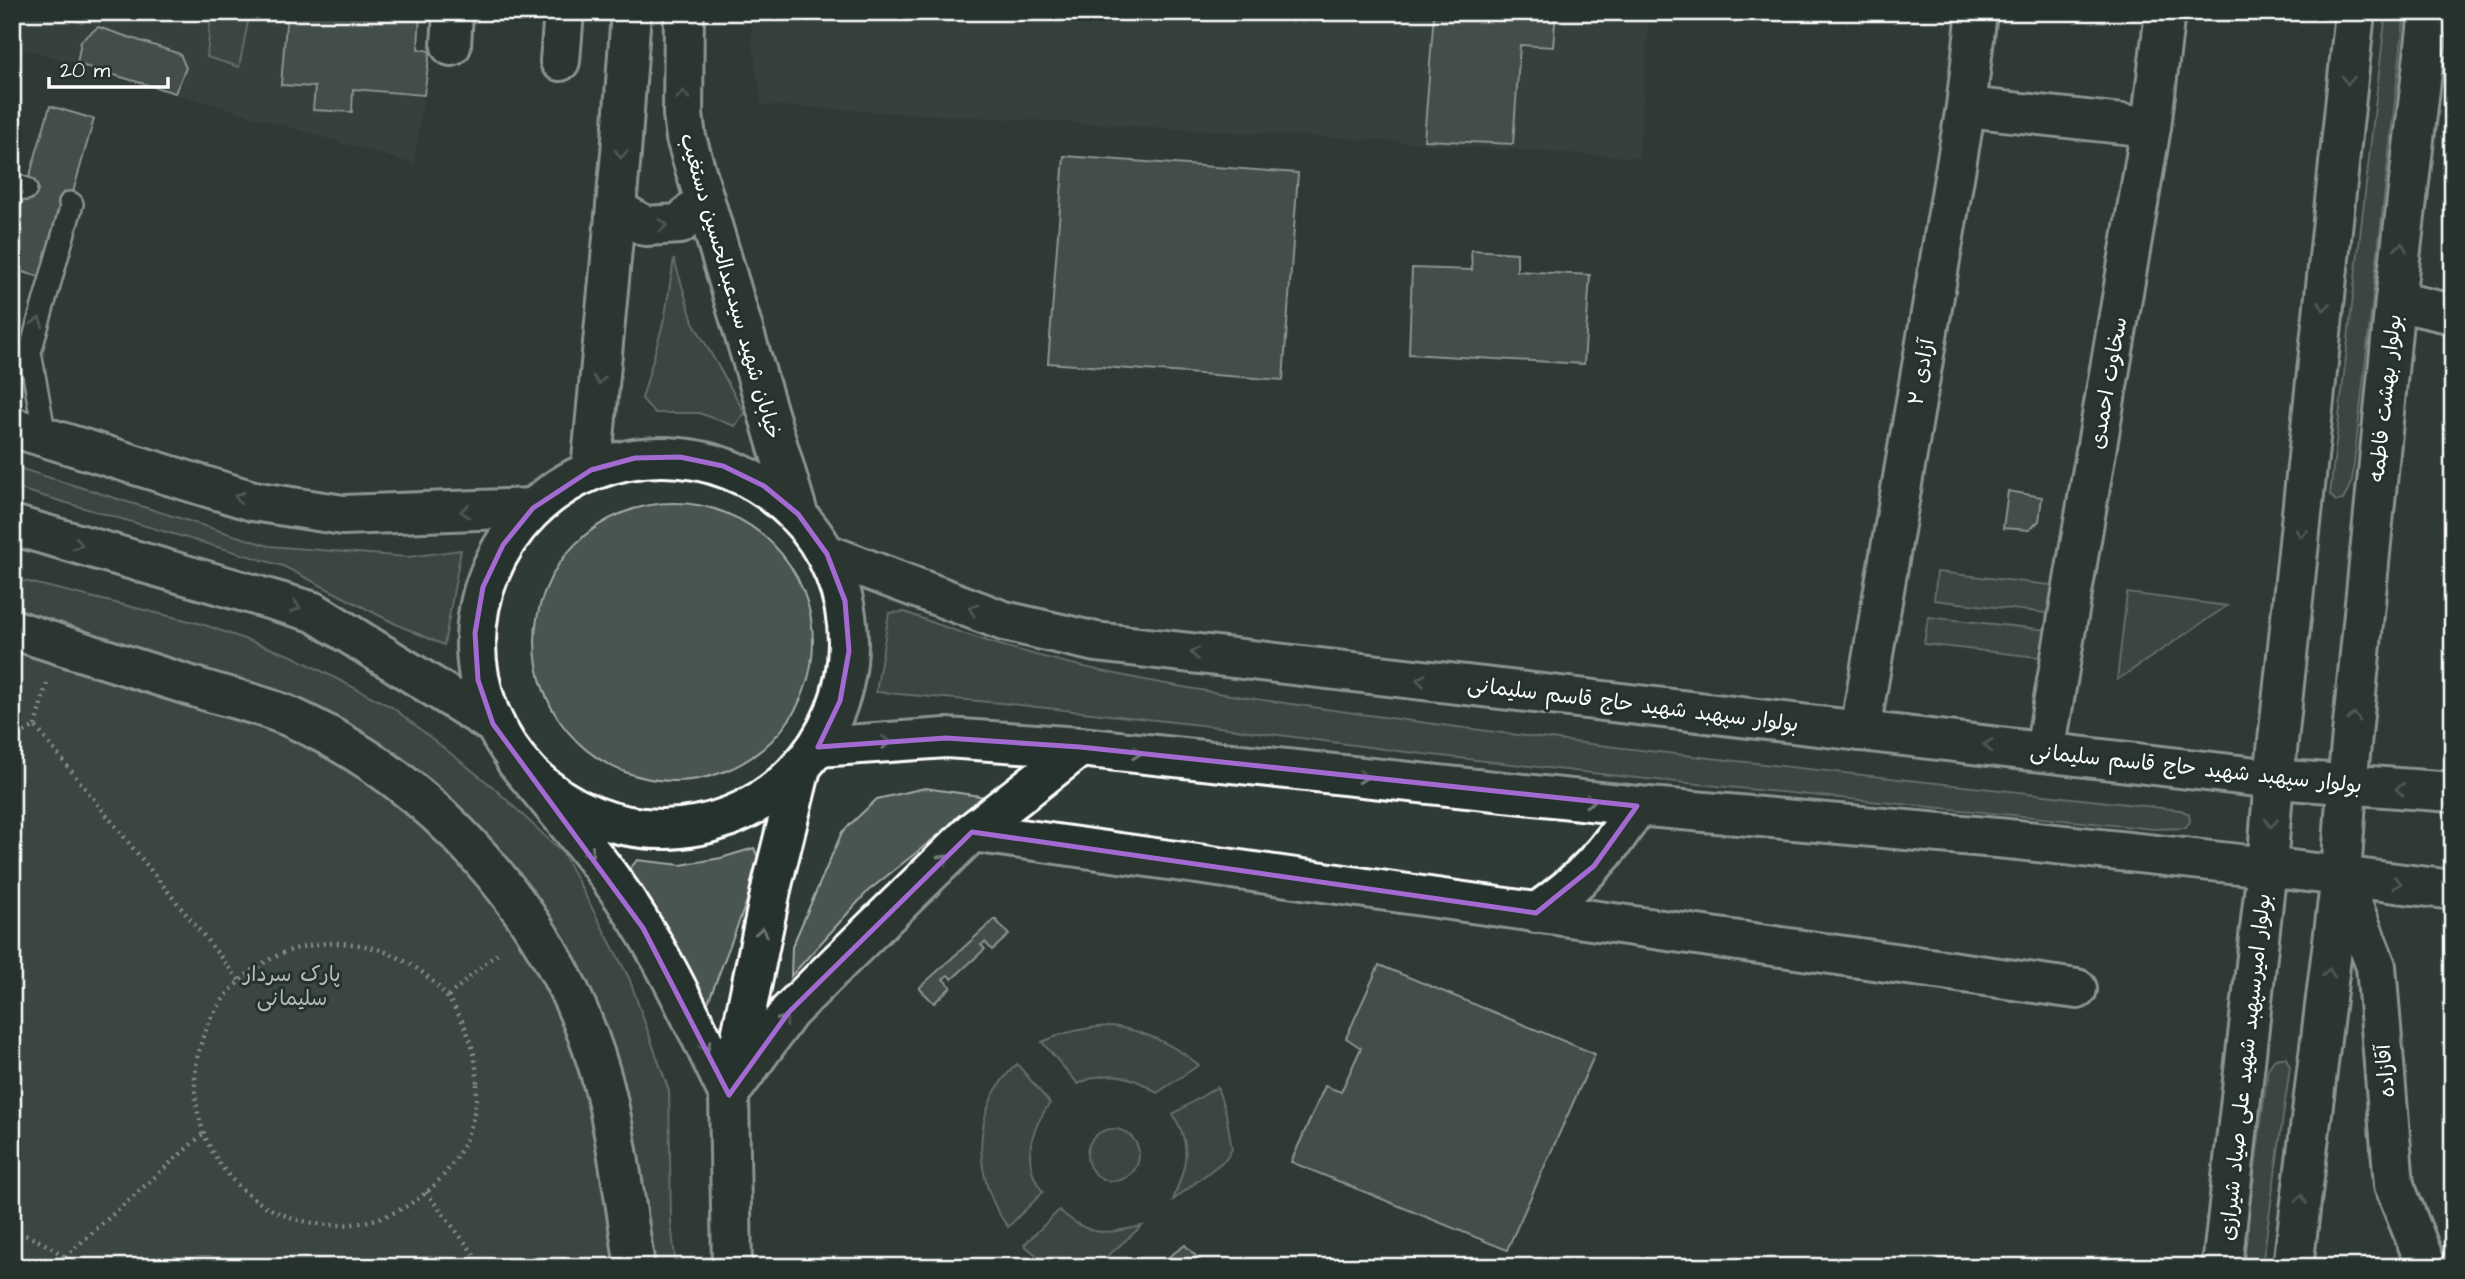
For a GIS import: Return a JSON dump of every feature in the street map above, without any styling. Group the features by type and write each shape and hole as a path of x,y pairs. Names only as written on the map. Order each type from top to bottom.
{"main road":[{"path":"561,61 564,12"},
{"path":"591,470 616,209 631,12"},
{"name":"خیابان شهید سیدعبدالحسین دستغیب","path":"684,12 683,114 686,138 798,514"},
{"name":"آزادی ۲","path":"1860,731 1966,107 1977,12"},
{"name":"سخاوت احمدی","path":"2045,752 2151,127 2165,12"},
{"path":"2274,779 2355,12"},
{"name":"بولوار بهشت فاطمه","path":"2341,876 2347,785 2395,301 2429,12"},
{"path":"1966,107 2151,127"},
{"path":"616,209 645,226 680,224 704,200"},
{"path":"2395,301 2453,314"},
{"path":"28,432 253,501 344,515 533,509"},
{"path":"729,1095 682,999 643,928 611,879 516,761 493,724 478,680 475,633 483,587 503,545 533,509 560,486 591,470 635,458 680,457 701,461 723,466 764,486 798,514 827,554 845,601 849,652 840,701 810,758 772,885 729,1095 732,1267"},
{"path":"12,525 314,612 493,724"},
{"name":"بولوار سپهبد شهید حاج قاسم سلیمانی","path":"827,554 1004,621 1096,642 2274,779 2453,792"},
{"path":"12,629 293,718 343,744 390,775 434,810 474,850 532,926 567,989 589,1040 617,1147 635,1267"},
{"path":"516,761 555,797 604,821 657,830 710,824 760,802 810,758 946,738 1080,747 1637,806 2008,839 2453,890"},
{"path":"729,1095 789,1012 972,832 1080,747"},
{"name":"بولوار امیرسپهبد شهید علی صیاد شیرازی","path":"2222,1267 2267,867 2274,779"},
{"path":"1536,913 1567,891 1594,866 1617,839 1637,806"},
{"path":"972,832 2077,989"},
{"path":"2293,1267 2341,876"},
{"name":"آقازاده","path":"2341,876 2376,966 2394,1185 2427,1267"}],"lane":[{"path":"28,432 30,352 72,204 70,203"}],"path":[{"path":"12,739 35,726 48,678 60,683"},
{"path":"35,726 240,981"},
{"path":"448,996 532,926"},
{"path":"329,942 374,946 415,965 448,996 470,1035 478,1080 472,1125 452,1166 420,1198 377,1220 328,1226 281,1215 240,1190 210,1151 195,1105 196,1057 214,1011 240,981 245,975 285,952 329,942"},
{"path":"65,1257 204,1133"},
{"path":"426,1192 484,1267"},
{"path":"12,1231 27,1234 65,1257 76,1267"}],"highlighted area":[{"path":"680,457 723,466 764,486 798,514 827,554 845,601 849,651 840,701 818,747 946,738 1080,747 1637,806 1594,866 1536,913 972,832 789,1012 729,1095 643,928 493,724 478,680 475,633 483,587 503,545 533,508 591,470 635,458"}],"shaded area":[{"path":"12,12 420,12 418,49 430,51 414,164 12,45"},
{"path":"752,12 1434,13 1424,140 1512,144 1520,45 1553,47 1556,12 1649,12 1639,158 762,105 752,43"}],"green space":[{"path":"42,12 86,12 83,23"},
{"path":"211,12 250,12 239,67 207,57"},
{"path":"2386,12 2405,12 2352,481 2343,500 2336,501 2330,495"},
{"path":"674,259 693,322 745,413 735,426 699,413 655,413 642,399 665,316"},
{"path":"12,466 269,546 408,557 461,550 444,645 398,625 283,566 12,487"},
{"path":"674,503 714,509 740,519 762,534 782,554 803,589 813,642 807,682 797,708 782,730 762,750 727,771 674,781 634,775 608,765 586,750 566,730 545,695 535,642 541,602 551,576 566,554 586,534 621,513"},
{"path":"1937,572 2067,587 2063,615 1934,600"},
{"name":"پارک سردار سلیمانی","path":"12,578 202,624 292,656 392,707 493,787 563,853 629,978 669,1091 671,1222 676,1267 12,1267"},
{"path":"2127,593 2227,606 2117,680"},
{"path":"905,612 1028,653 1091,669 1219,693 1604,746 2181,810 2189,814 2190,821 2186,828 2154,829 1627,777 1219,727 876,692 889,613"},
{"path":"1928,617 2057,631 2054,659 1924,644"},
{"path":"925,788 986,797 868,891 791,976 792,947 842,832 877,799"},
{"path":"754,848 761,864 706,1008 681,954 629,870 637,860 681,865 721,858"},
{"path":"1113,1026 1158,1040 1199,1065 1157,1093 1138,1082 1119,1076 1088,1079 1078,1084 1042,1042 1077,1030"},
{"path":"2286,1058 2290,1067 2262,1267 2242,1267 2268,1069 2274,1060"},
{"path":"1017,1064 1050,1103 1037,1124 1030,1147 1032,1169 1043,1192 1008,1227 996,1208 988,1187 981,1143 991,1100 1002,1081"},
{"path":"1217,1087 1226,1113 1232,1149 1226,1159 1173,1200 1184,1166 1185,1147 1173,1114"},
{"path":"1113,1129 1132,1136 1139,1155 1132,1174 1113,1181 1094,1174 1087,1155 1094,1136"},
{"path":"1059,1210 1080,1225 1098,1232 1142,1226 1095,1267 1051,1267 1024,1245"}],"building":[{"path":"287,12 420,12 418,49 430,51 424,95 353,89 352,112 313,110 315,87 281,85"},
{"path":"1425,12 1556,12 1553,47 1520,45 1513,144 1424,140 1434,13"},
{"path":"98,27 180,54 186,68 175,93 77,64 81,41"},
{"path":"50,106 94,119 48,279 12,269 12,237"},
{"path":"1064,156 1298,173 1283,380 1048,363"},
{"path":"1471,250 1517,253 1517,271 1590,275 1584,364 1409,354 1412,268 1472,270"},
{"path":"2008,491 2042,497 2039,521 2029,530 2003,528"},
{"path":"995,919 1009,935 992,950 985,942 981,945 985,949 952,979 948,975 943,979 951,987 934,1003 919,988"},
{"path":"1379,965 1595,1054 1507,1250 1291,1162 1325,1086 1341,1092 1361,1048 1346,1038"},
{"path":"1185,1245 1206,1266 1155,1267"},
{"path":"956,1257 957,1267 923,1267"}]}
